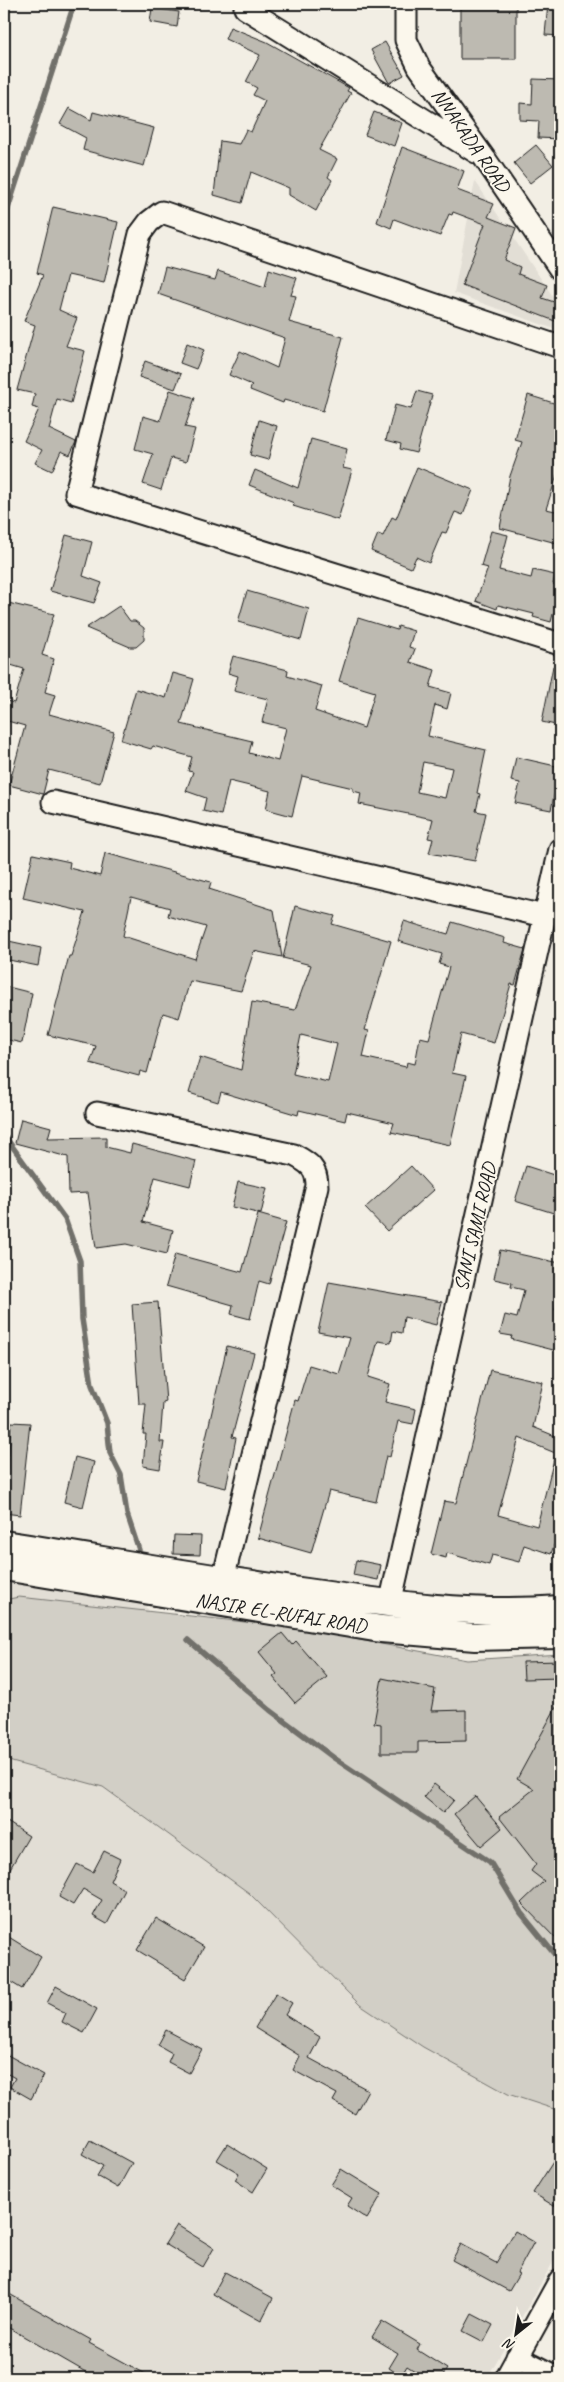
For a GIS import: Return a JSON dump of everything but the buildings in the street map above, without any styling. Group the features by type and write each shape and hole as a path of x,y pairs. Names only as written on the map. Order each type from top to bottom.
{"main road":[{"name":"NASIR EL-RUFAI ROAD","path":"5,1556 222,1580 390,1604 474,1610 560,1609"},
{"name":"NASIR EL-RUFAI ROAD","path":"5,1556 381,1630 475,1637 560,1635"}],"street":[{"name":"NNAKADA ROAD","path":"406,4 406,40 419,67 485,158 560,269"},
{"path":"244,8 485,158"},
{"path":"560,347 162,212 149,222 140,234 76,493 560,644"},
{"path":"53,802 544,916"},
{"name":"SANI SAMI ROAD","path":"390,1604 560,850"},
{"path":"97,1113 294,1155 308,1163 316,1172 317,1186 222,1580"},
{"path":"506,2378 560,2280"},
{"path":"518,2357 558,2378"}],"shaded area":[{"path":"475,181 560,307 560,331 454,293"},
{"path":"4,1579 141,1603 220,1674 560,2011 560,2250 487,2378 4,2378"},
{"path":"19,1597 290,1627 467,1660 560,1654 560,2111 508,2094 423,2047 360,2005 249,1893 103,1787 12,1762 4,1757 4,1600"}],"waterway":[{"path":"4,221 74,4"},
{"path":"4,471 4,478"},
{"path":"4,1135 65,1219 80,1261 82,1319 92,1385 107,1423 110,1453 121,1475 127,1514 139,1550"},
{"path":"188,1640 270,1710 334,1758 490,1862 521,1913 560,1961"}]}
